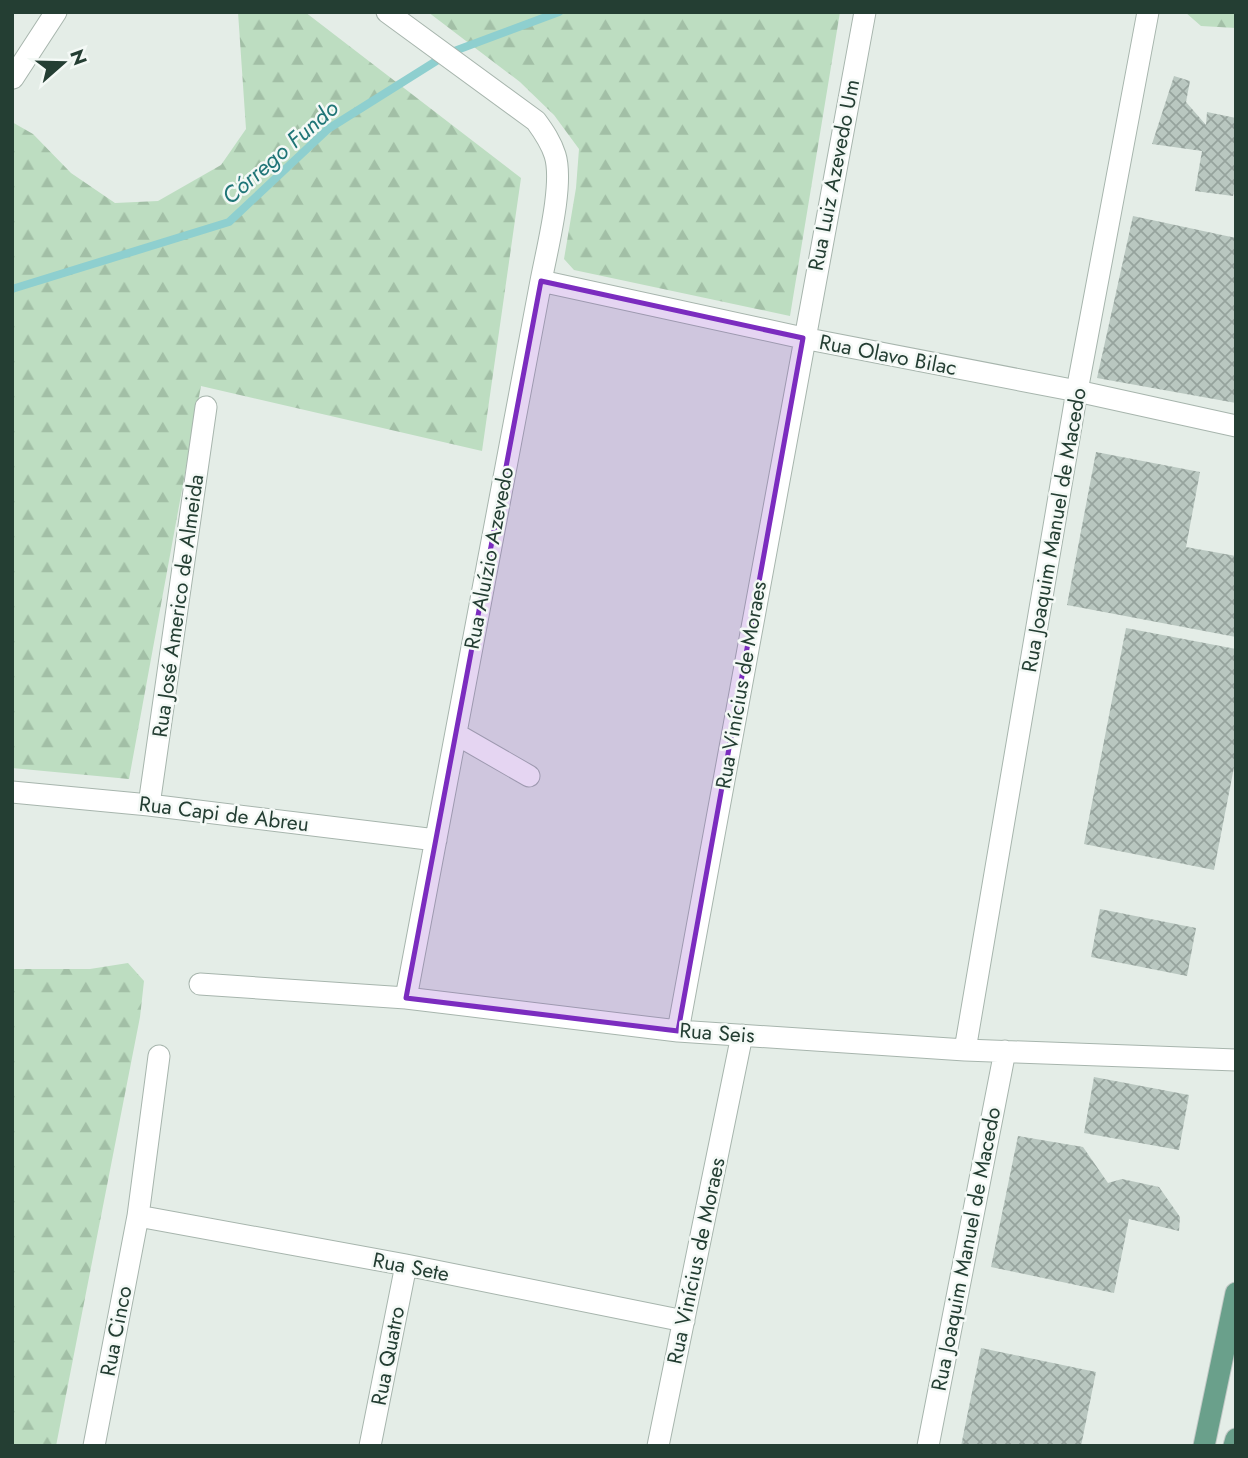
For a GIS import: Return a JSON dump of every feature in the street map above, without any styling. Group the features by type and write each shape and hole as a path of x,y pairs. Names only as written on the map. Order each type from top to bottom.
{"main road":[{"path":"1204,1446 1236,1293"},
{"path":"1234,1446 1236,1438"}],"street":[{"path":"13,78 56,12"},
{"name":"Rua Aluízio Azevedo","path":"387,12 536,121 548,137 556,156 558,176 541,281 405,998"},
{"name":"Rua Luiz Azevedo Um","path":"803,338 865,12"},
{"name":"Rua Joaquim Manuel de Macedo","path":"965,1050 1077,391 1148,12"},
{"name":"Rua Olavo Bilac","path":"541,281 803,338 1077,391 1236,426"},
{"name":"Rua Vinícius de Moraes","path":"678,1031 803,338"},
{"name":"Rua José Americo de Almeida","path":"149,805 206,407"},
{"path":"456,734 530,776"},
{"name":"Rua Capi de Abreu","path":"12,792 149,805 436,840"},
{"name":"Rua Seis","path":"200,984 405,998 678,1031 965,1050 1236,1060"},
{"name":"Rua Vinícius de Moraes","path":"658,1446 742,1035"},
{"name":"Rua Joaquim Manuel de Macedo","path":"928,1446 1005,1051"},
{"name":"Rua Cinco","path":"94,1446 138,1216 159,1056"},
{"name":"Rua Sete","path":"138,1216 405,1265 684,1321"},
{"name":"Rua Quatro","path":"370,1446 405,1265"}],"highlighted area":[{"path":"541,281 803,338 678,1031 406,998"}],"green space":[{"path":"238,12 305,12 521,178 482,451 201,386 129,779 12,768 12,122 33,134 71,173 115,203 158,201 221,165 246,129"},
{"path":"428,12 840,12 790,316 574,270 564,259 576,188 579,149 554,115 520,82"},
{"path":"1185,12 1236,12 1236,28 1201,26"},
{"path":"128,963 144,981 140,1017 56,1446 12,1446 12,969 90,969"}],"building":[{"path":"1174,76 1190,81 1186,102 1206,125 1207,112 1236,118 1236,181 1233,196 1195,191 1202,151 1152,144"},
{"path":"1133,216 1236,238 1236,403 1097,378"},
{"path":"1096,452 1200,472 1186,547 1236,556 1236,637 1067,605"},
{"path":"1126,628 1236,649 1236,757 1214,870 1084,844"},
{"path":"1100,909 1196,928 1187,976 1091,957"},
{"path":"1094,1077 1189,1095 1179,1150 1084,1133"},
{"path":"1018,1136 1083,1147 1108,1183 1122,1179 1159,1187 1180,1217 1179,1231 1129,1219 1114,1293 991,1267"},
{"path":"981,1348 1096,1372 1081,1446 961,1446"}],"waterway":[{"name":"Córrego Fundo","path":"12,289 229,222 328,129 449,53 559,12"}]}
